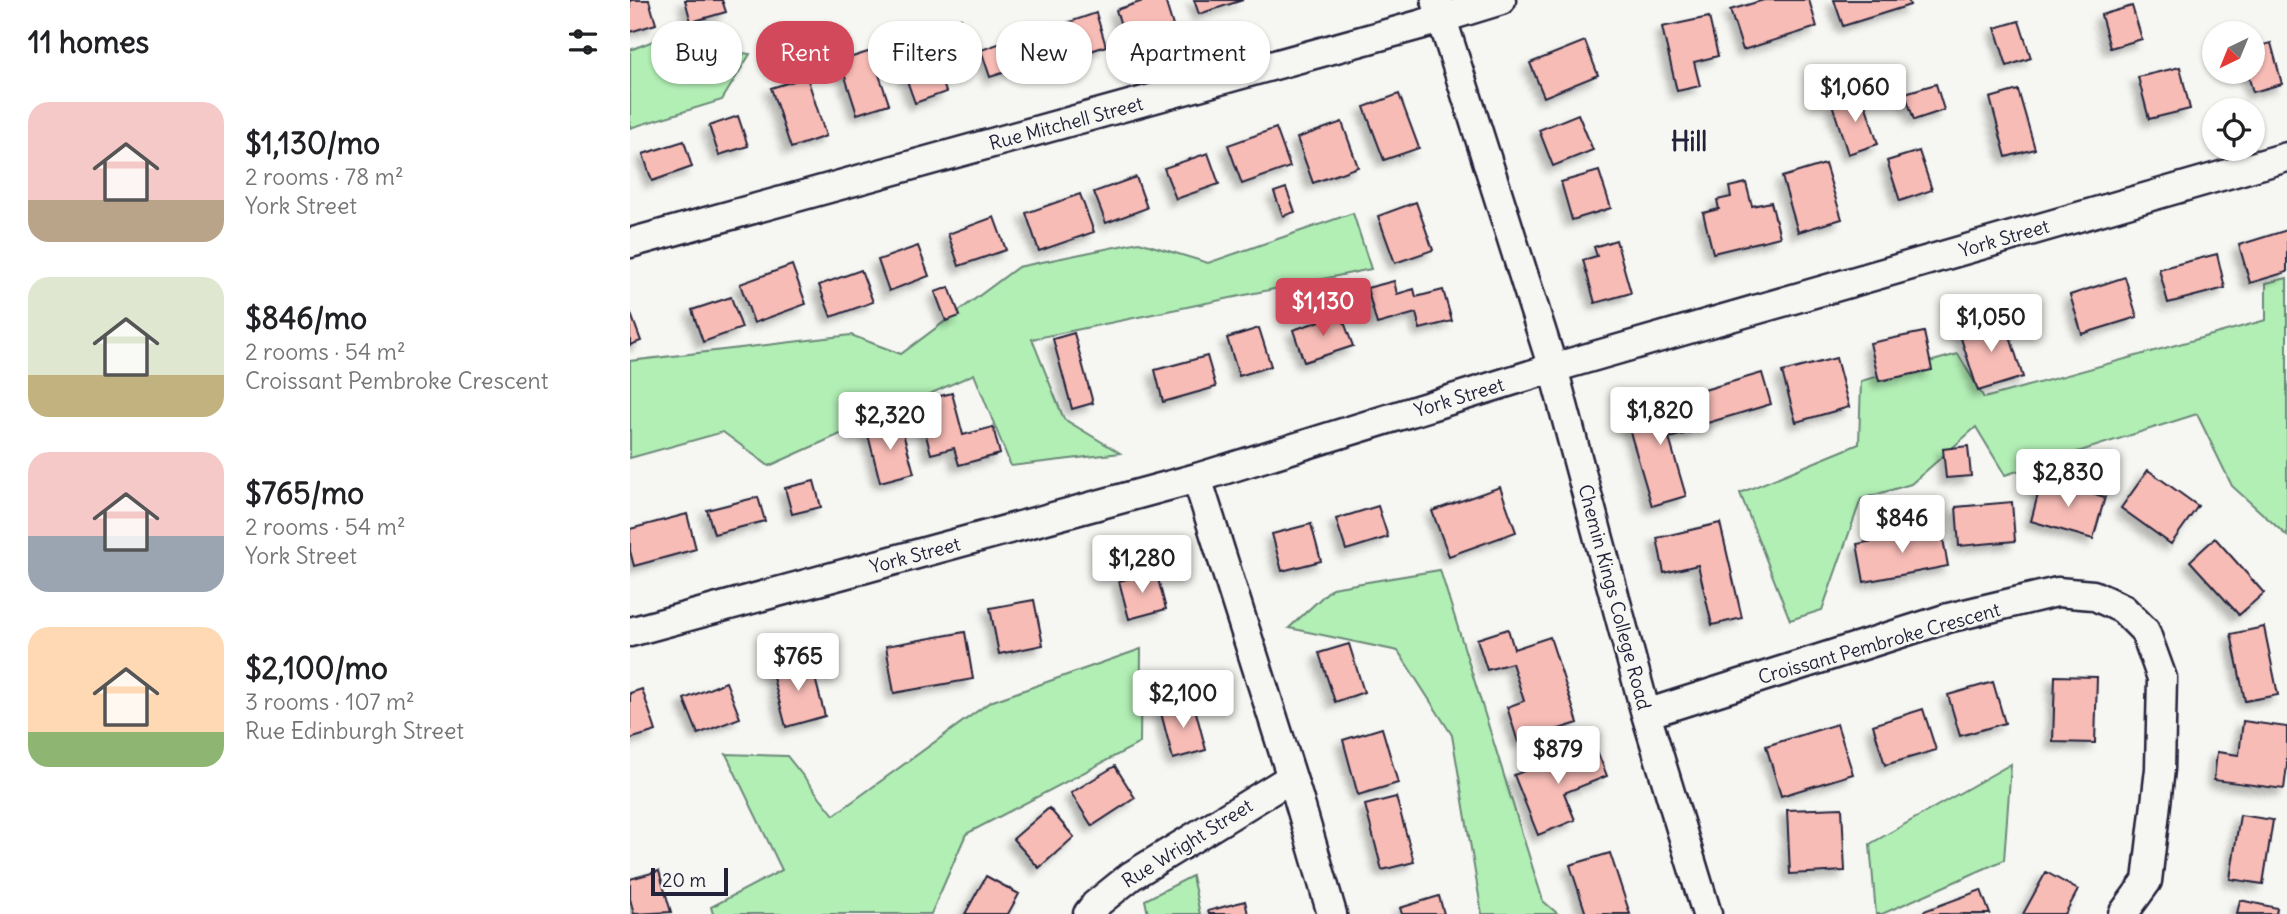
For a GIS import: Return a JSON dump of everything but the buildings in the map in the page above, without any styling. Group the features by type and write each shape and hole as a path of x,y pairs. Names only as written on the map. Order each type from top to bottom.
{"street":[{"name":"Rue Mitchell Street","path":"630,243 1439,10 1501,0"},
{"name":"Chemin Kings College Road","path":"1439,10 1552,368 1646,714 1707,914"},
{"name":"York Street","path":"630,632 1197,478 1552,368 2287,157"},
{"path":"1197,478 1332,914"},
{"name":"Croissant Pembroke Crescent","path":"1646,714 1948,618 2057,592 2094,595 2123,609 2145,631 2162,678 2160,769 2147,880 2123,914"},
{"name":"Rue Wright Street","path":"1088,914 1095,905 1131,876 1291,778"}],"green space":[{"path":"651,42 651,84 732,84 722,100 630,128 630,50"},
{"path":"742,53 750,54 742,67"},
{"path":"1353,213 1371,269 1032,339 1064,419 1120,453 1011,466 974,374 769,466 723,432 630,458 630,361 851,335 901,354 1018,267 1139,242 1208,263"},
{"path":"2287,278 2287,536 2232,486 2197,414 2005,475 1976,427 1911,484 1861,499 1822,610 1790,620 1740,493 1859,444 1861,381 1958,354 1984,398 2266,320 2266,283"},
{"path":"1440,570 1543,901 1558,914 1482,914 1452,735 1398,651 1289,628 1332,588"},
{"path":"1141,649 1140,743 966,834 931,914 713,914 711,907 782,870 726,754 787,756 834,815 990,702"},
{"path":"2011,764 2004,860 1882,914 1876,914 1870,844"},
{"path":"1192,876 1200,914 1148,914 1145,900"}],"district":[{"name":"Hill","path":"1689,142"}]}
